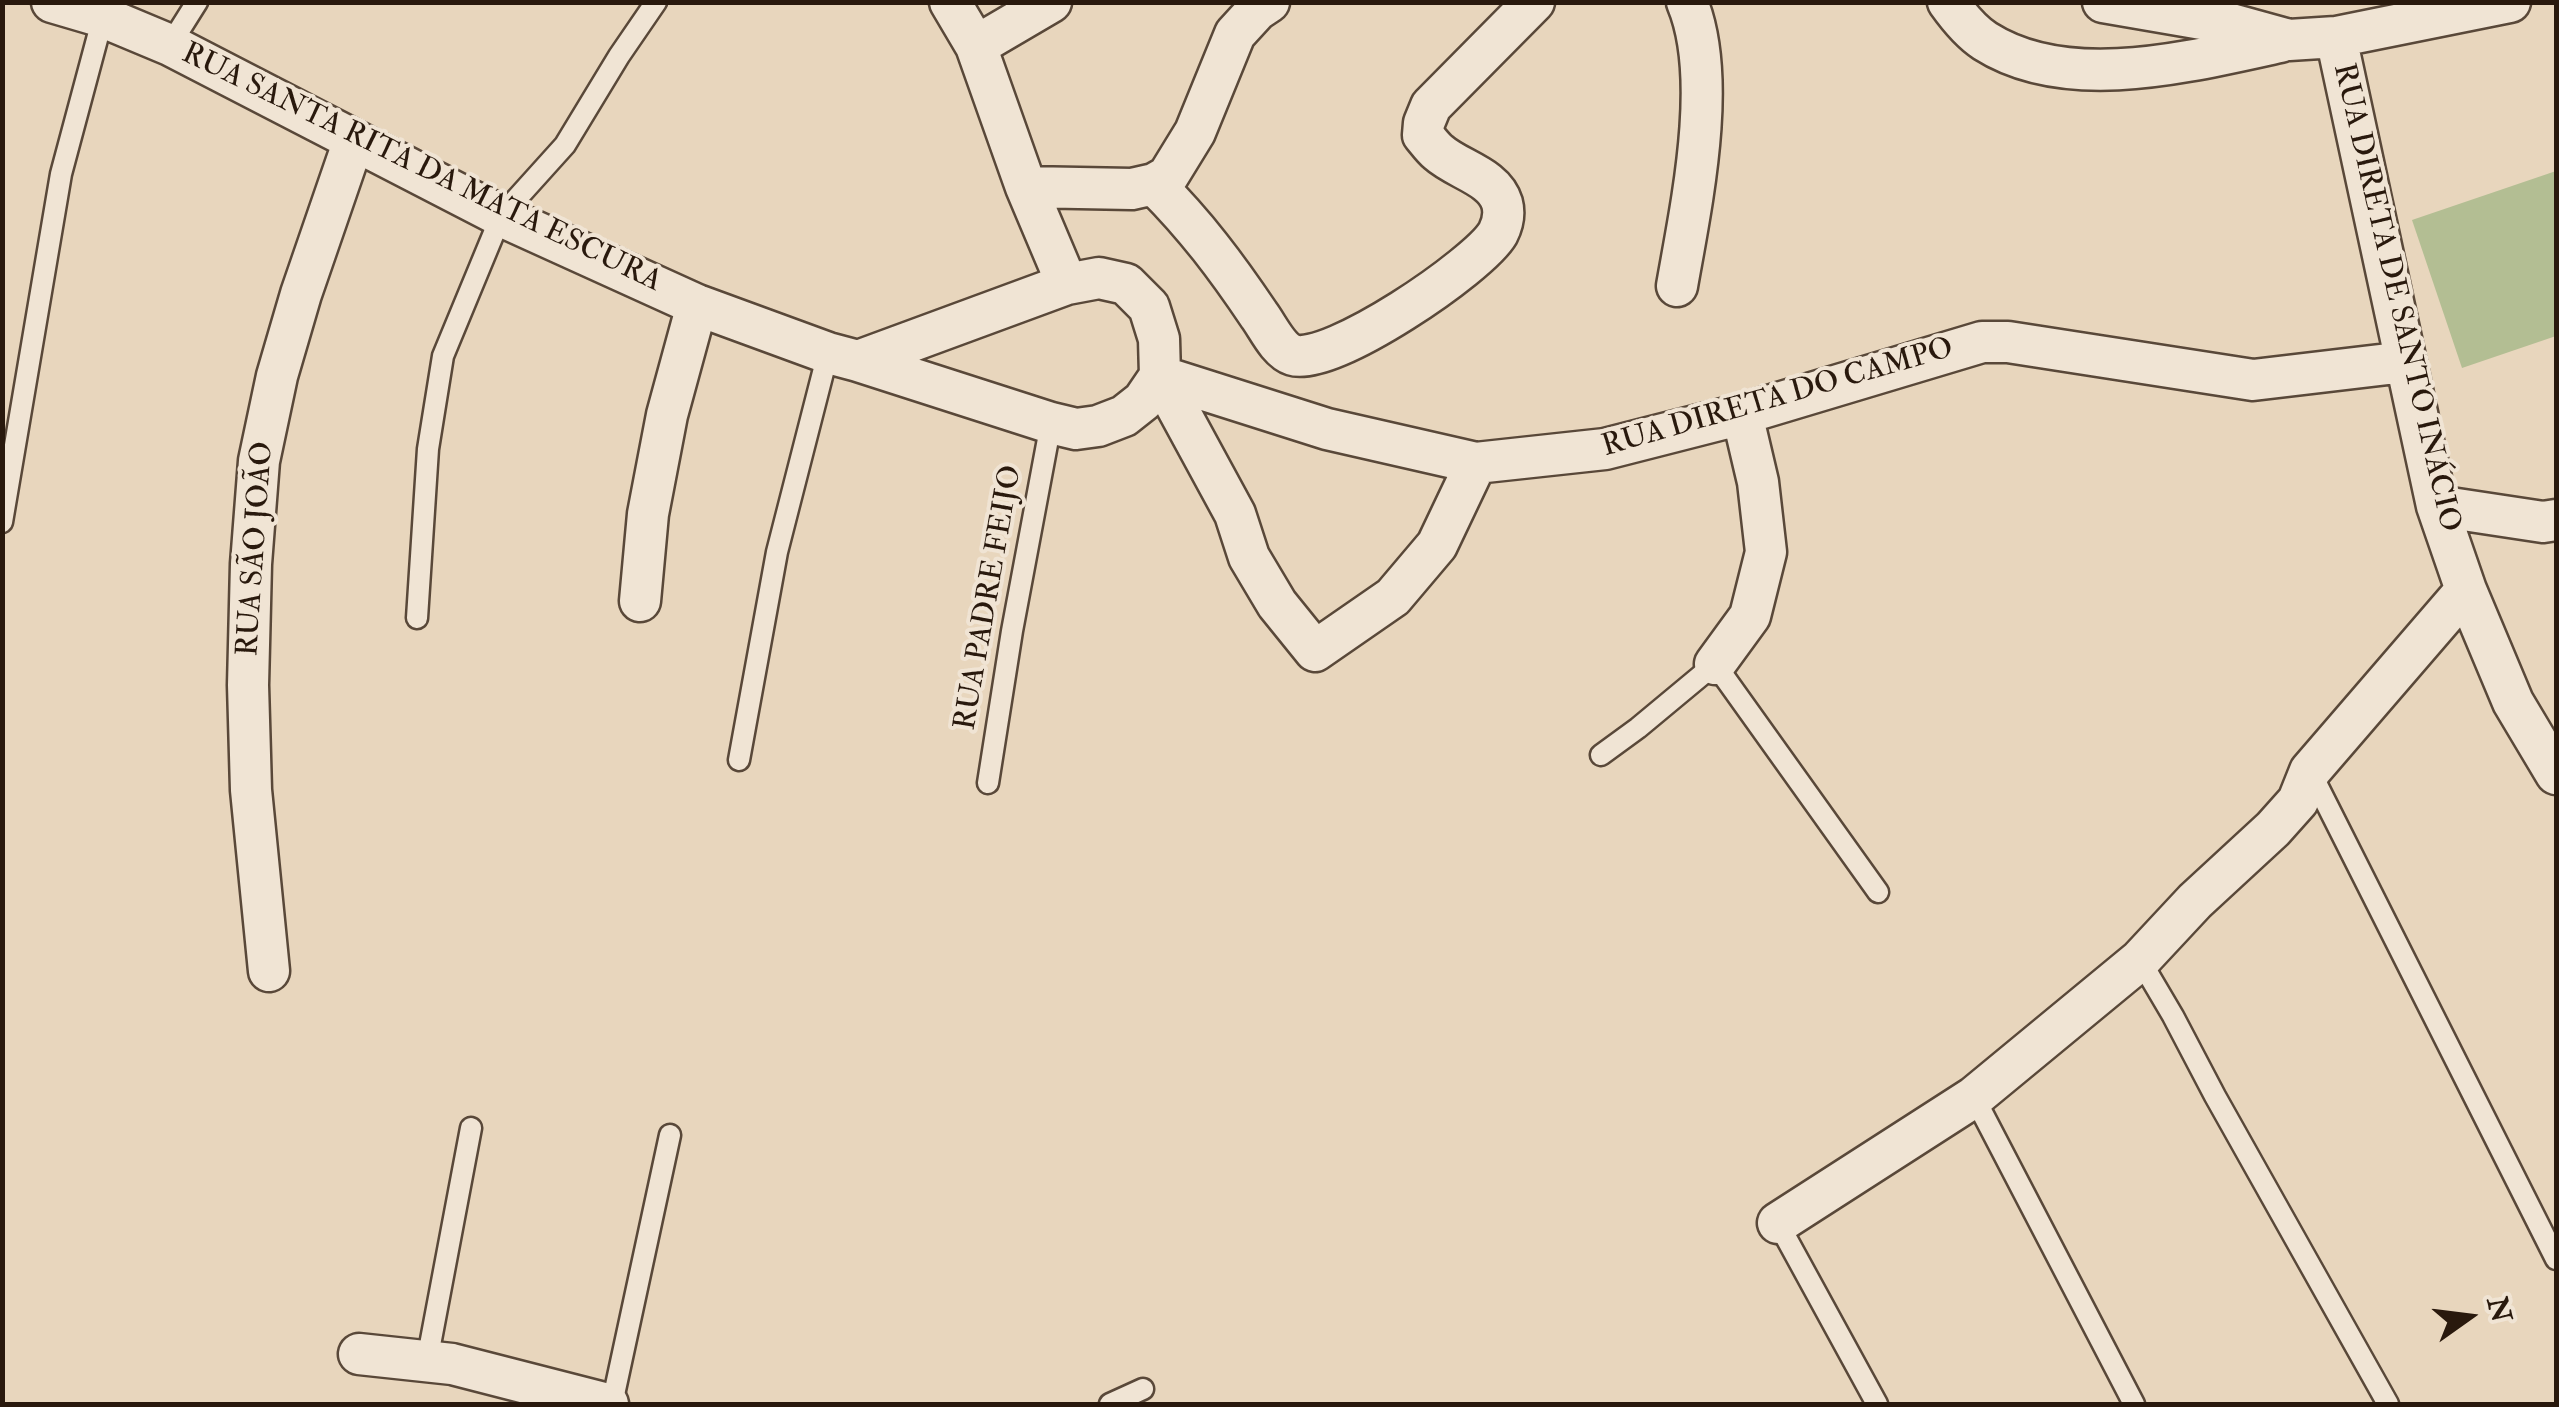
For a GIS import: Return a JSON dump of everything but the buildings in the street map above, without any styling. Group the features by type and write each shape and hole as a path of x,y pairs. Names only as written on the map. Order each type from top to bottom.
{"street":[{"name":"RUA SANTA RITA DA MATA ESCURA","path":"52,2 170,44 500,216 697,305 843,357 1076,429 1124,416 1143,401 1160,376"},
{"path":"950,2 976,46 1026,186 1067,284"},
{"path":"976,46 1050,2"},
{"path":"1154,184 1226,264 1278,344 1290,355 1326,352 1364,334 1465,267 1497,235 1504,218 1495,188 1438,152 1423,135 1424,122 1431,106 1534,2"},
{"path":"1677,286 1696,182 1702,92 1695,20 1687,2"},
{"path":"1948,2 1984,40 2018,57 2058,66 2108,69 2168,65 2510,2"},
{"path":"2104,2 2230,24 2289,40"},
{"path":"1026,186 1132,189 1168,176 1195,132 1235,34 1261,5"},
{"name":"RUA DIRETA DE SANTO INÁCIO","path":"2336,37 2437,506 2466,590 2513,702 2556,774"},
{"name":"RUA SÃO JOÃO","path":"269,971 251,790 248,685 251,564 260,461 277,376 354,140"},
{"path":"843,357 1067,284 1100,278 1126,284 1149,307 1159,338 1160,376 1235,514 1249,558 1276,604 1316,652 1393,597 1437,545 1476,464"},
{"path":"640,601 648,514 664,431 697,305"},
{"name":"RUA DIRETA DO CAMPO","path":"1160,376 1327,429 1476,464 1605,449 1742,414 1982,342 2008,342 2253,380 2405,362"},
{"path":"1714,664 1750,616 1766,552 1758,482 1742,414"},
{"path":"2437,506 2543,522 2556,520"},
{"path":"1778,1223 1974,1098 2140,960 2194,901 2298,801 2310,771 2466,590"},
{"path":"359,1354 452,1364 610,1404"}],"lane":[{"path":"170,44 197,2"},
{"path":"417,618 428,449 444,356 500,216 565,145 656,2"},
{"path":"2,522 60,174 102,17"},
{"path":"739,760 777,552 843,357"},
{"name":"RUA PADRE FEIJO","path":"988,784 1012,631 1052,423"},
{"path":"1601,755 1714,664 1878,892"},
{"path":"2310,771 2556,1258"},
{"path":"2140,960 2388,1404"},
{"path":"1974,1098 2134,1404"},
{"path":"428,1361 471,1128"},
{"path":"610,1404 670,1136"},
{"path":"1778,1223 1877,1404"},
{"path":"1110,1404 1143,1389"}],"green space":[{"path":"2556,171 2556,336 2462,368 2412,220"}]}
